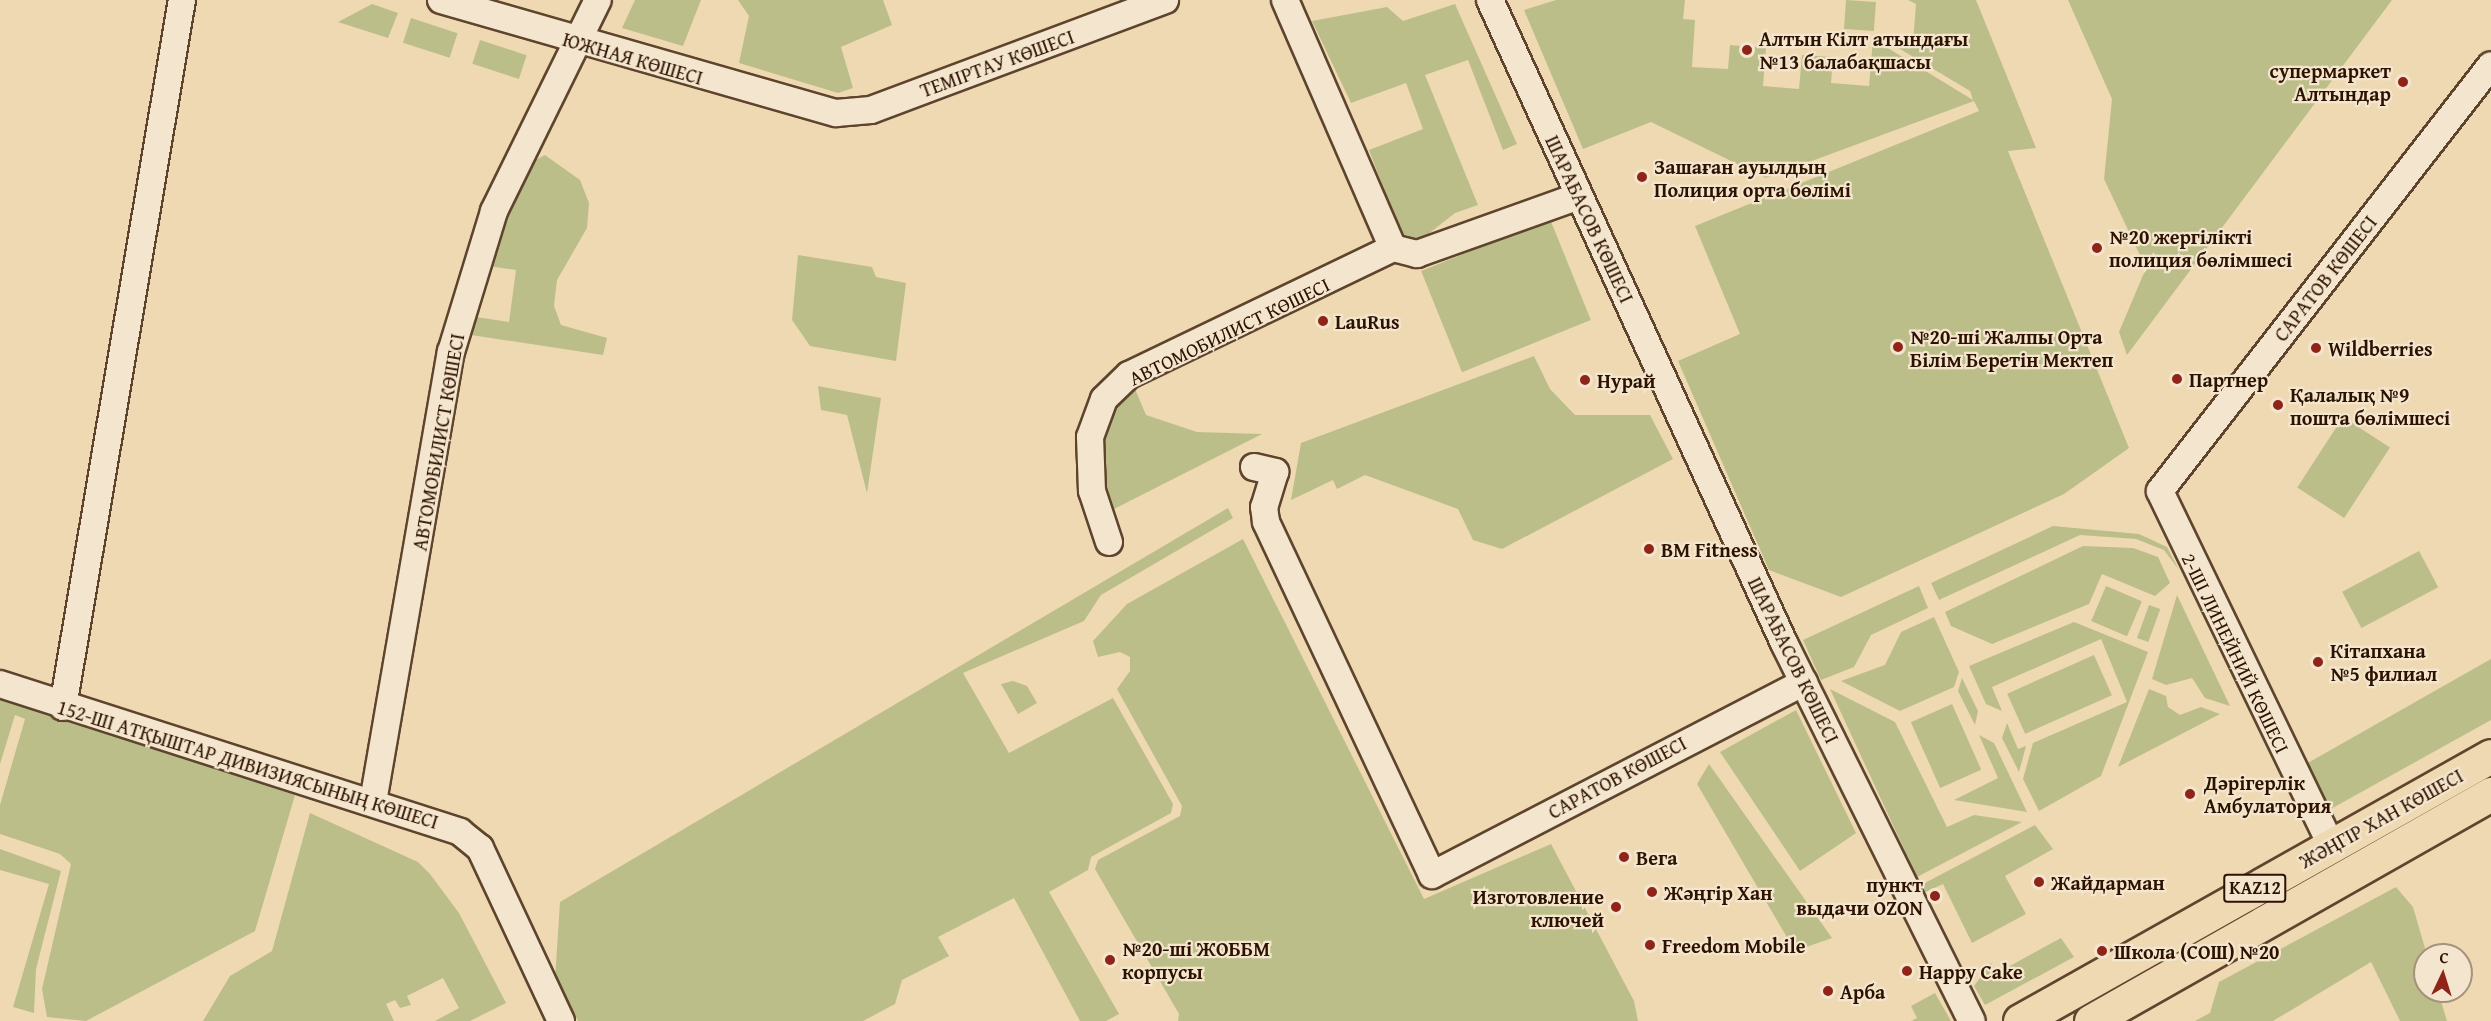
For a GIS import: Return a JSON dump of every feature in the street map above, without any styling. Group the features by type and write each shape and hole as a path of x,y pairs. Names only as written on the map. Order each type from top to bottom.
{"main road":[{"name":"ЖӘҢГІР ХАН КӨШЕСІ","path":"2020,1021 2491,756"},
{"name":"ЖӘҢГІР ХАН КӨШЕСІ","path":"2091,1021 2491,795"}],"street":[{"path":"63,707 182,0"},
{"name":"ЮЖНАЯ КӨШЕСІ","path":"441,0 825,113"},
{"name":"АВТОМОБИЛИСТ КӨШЕСІ","path":"373,802 450,352 494,211 598,0"},
{"name":"ТЕМІРТАУ КӨШЕСІ","path":"825,113 871,110 1165,0"},
{"path":"1285,0 1393,248 1417,254 1579,196"},
{"name":"ШАРАБАСОВ КӨШЕСІ","path":"1490,0 1804,682 1972,1021"},
{"name":"САРАТОВ КӨШЕСІ","path":"2160,491 2491,64"},
{"name":"АВТОМОБИЛИСТ КӨШЕСІ","path":"1109,542 1089,465 1095,415 1104,399 1149,365 1393,248"},
{"name":"САРАТОВ КӨШЕСІ","path":"1254,467 1275,472 1264,507 1266,522 1432,875 1804,682"},
{"name":"2-ШІ ЛИНЕЙНИЙ КӨШЕСІ","path":"2160,491 2331,845"},
{"name":"152-ШІ АТҚЫШТАР ДИВИЗИЯСЫНЫҢ КӨШЕСІ","path":"0,684 63,707 442,823 480,848 561,1021"}],"green space":[{"path":"635,0 701,0 683,46 622,28"},
{"path":"738,0 883,0 892,25 841,47 853,88 838,93 739,63 749,16"},
{"name":"№20-ші Жалпы Орта Білім Беретін Мектеп","path":"1556,0 1685,0 1683,19 1695,20 1692,67 1728,69 1730,45 1766,48 1763,86 1799,89 1802,55 1833,57 1831,83 1869,86 1873,39 1973,100 1970,91 1885,40 1913,42 1916,4 1908,0 1976,0 2036,148 2008,151 2129,448 2064,494 1841,597 1769,570 1678,361 1740,334 1695,226 1979,111 1974,101 1766,178 1651,122 1583,149 1524,10"},
{"path":"1846,0 1876,2 1874,31 1844,29"},
{"path":"2068,0 2392,0 2127,355 2119,332 2146,268 2104,179 2112,99"},
{"path":"372,4 398,13 388,38 338,22"},
{"path":"1455,4 1517,144 1503,150 1468,60 1425,75 1478,205 1455,213 1413,246 1403,240 1369,150 1423,129 1406,83 1351,103 1312,21 1387,7 1403,21"},
{"path":"411,18 458,33 450,58 403,43"},
{"path":"480,40 527,55 519,79 472,64"},
{"path":"545,155 580,180 589,203 587,228 557,280 554,306 561,325 607,338 603,355 471,335 476,317 509,322 516,270 488,266 532,162"},
{"path":"1550,219 1591,320 1462,372 1421,271"},
{"path":"798,255 872,267 876,277 906,283 896,361 810,346 792,320"},
{"path":"1534,356 1550,389 1575,415 1650,415 1673,459 1502,549 1473,540 1458,509 1365,475 1337,489 1333,480 1291,500 1301,443"},
{"path":"818,386 881,398 867,493 847,415 821,410"},
{"path":"1135,389 1146,415 1197,432 1262,434 1114,509 1099,462 1105,428 1118,403"},
{"path":"2343,417 2390,447 2344,518 2297,487"},
{"path":"1228,508 1233,518 1101,595 1084,621 963,673 1009,753 1113,698 1173,804 1171,813 1091,857 1088,870 1049,892 1119,1014 1106,1021 1080,1021 1014,898 938,937 949,956 902,980 895,1004 863,1021 578,1021 555,980 560,902"},
{"path":"2053,526 2139,534 2167,547 2179,570 2164,550 2136,539 2080,535 1939,600 1931,583"},
{"path":"1243,539 1424,899 1551,844 1634,1001 1638,1021 1178,1021 1179,1014 1095,869 1098,860 1180,816 1182,806 1117,689 1130,671 1130,657 1120,652 1098,657 1093,641 1127,604"},
{"path":"2083,546 2133,548 2158,557 2170,583 2155,596 2102,574 2089,604 1992,644 1951,626 1945,612"},
{"path":"2419,551 2438,587 2361,628 2342,592"},
{"path":"1919,586 1928,608 1871,635 1854,667 1821,680 1803,640"},
{"path":"2106,586 2142,601 2127,636 2091,621"},
{"path":"2177,595 2230,706 2205,698 2192,678 2166,685 2152,679"},
{"path":"2149,605 2160,609 2148,642 2137,638"},
{"path":"1934,617 1959,672 1954,687 1900,711 1841,681 1885,665 1901,632"},
{"path":"2074,622 2148,652 2101,776 2039,811 2023,779 2033,743 2127,702 2101,639 1992,687 2002,711 1986,704 1969,666"},
{"path":"2094,655 2112,695 2025,734 2007,694"},
{"path":"2491,659 2491,720 2329,810 2306,764"},
{"path":"1962,678 1978,711 1975,725 1958,691"},
{"path":"1013,681 1027,686 1037,703 1018,714 1001,684"},
{"path":"1830,689 1895,722 1947,827 1974,815 2022,822 1917,877"},
{"path":"2149,689 2166,696 2168,707 2180,715 2201,707 2220,714 2118,767"},
{"path":"0,694 295,795 255,931 86,1021 47,1017 42,989 71,864 60,854 0,834 0,805 25,719 15,715 0,764"},
{"path":"1952,704 1981,770 1940,788 1911,722"},
{"path":"1796,710 1856,833 1800,871 1720,752"},
{"path":"2007,723 2018,749 2026,746 2019,772 2002,738"},
{"path":"1979,735 1994,743 2027,812 1954,800 1998,778"},
{"path":"1709,764 1832,938 1795,951 1697,784"},
{"path":"310,813 418,862 430,874 459,913 506,1003 470,1021 435,1021 459,1008 443,978 407,996 411,1005 400,1008 395,1000 386,1004 394,1021 203,1021 230,976 272,951"},
{"path":"2035,825 2053,849 2005,876 2026,914 1972,943 1943,884 1921,894 1921,885"},
{"path":"0,849 61,871 36,969 34,1013 13,1007 49,884 0,870"},
{"path":"2396,887 2413,907 2424,943 2413,943 2413,1003 2442,1003 2447,1021 2400,1021 2371,962 2273,1021 2195,1021 2210,1013 2219,982"},
{"path":"2061,938 2074,957 1985,1005 1974,986 1991,963 1997,973"},
{"path":"1935,993 1951,1021 1911,1021 1917,1018 1911,1006"}],"place":[{"name":"Алтын Кілт атындағы №13 балабақшасы","path":"1747,50"},
{"name":"супермаркет Алтындар","path":"2403,82"},
{"name":"Зашаған ауылдың Полиция орта бөлімі","path":"1642,177"},
{"name":"№20 жергілікті полиция бөлімшесі","path":"2097,248"},
{"name":"LauRus","path":"1323,321"},
{"name":"№20-ші Жалпы Орта Білім Беретін Мектеп","path":"1898,347"},
{"name":"Wildberries","path":"2316,348"},
{"name":"Партнер","path":"2177,379"},
{"name":"Нурай","path":"1585,380"},
{"name":"Қалалық №9 пошта бөлімшесі","path":"2278,405"},
{"name":"BM Fitness","path":"1649,549"},
{"name":"Кітапхана №5 филиал","path":"2318,662"},
{"name":"Дәрігерлік Амбулатория","path":"2190,794"},
{"name":"Вега","path":"1624,857"},
{"name":"Жайдарман","path":"2039,882"},
{"name":"Жәңгір Хан","path":"1652,892"},
{"name":"пункт выдачи OZON","path":"1935,896"},
{"name":"Изготовление ключей","path":"1616,907"},
{"name":"Freedom Mobile","path":"1650,945"},
{"name":"Школа (СОШ) №20","path":"2102,951"},
{"name":"№20-ші ЖОББМ корпусы","path":"1110,960"},
{"name":"Happy Cake","path":"1907,971"},
{"name":"Арба","path":"1828,991"}]}
